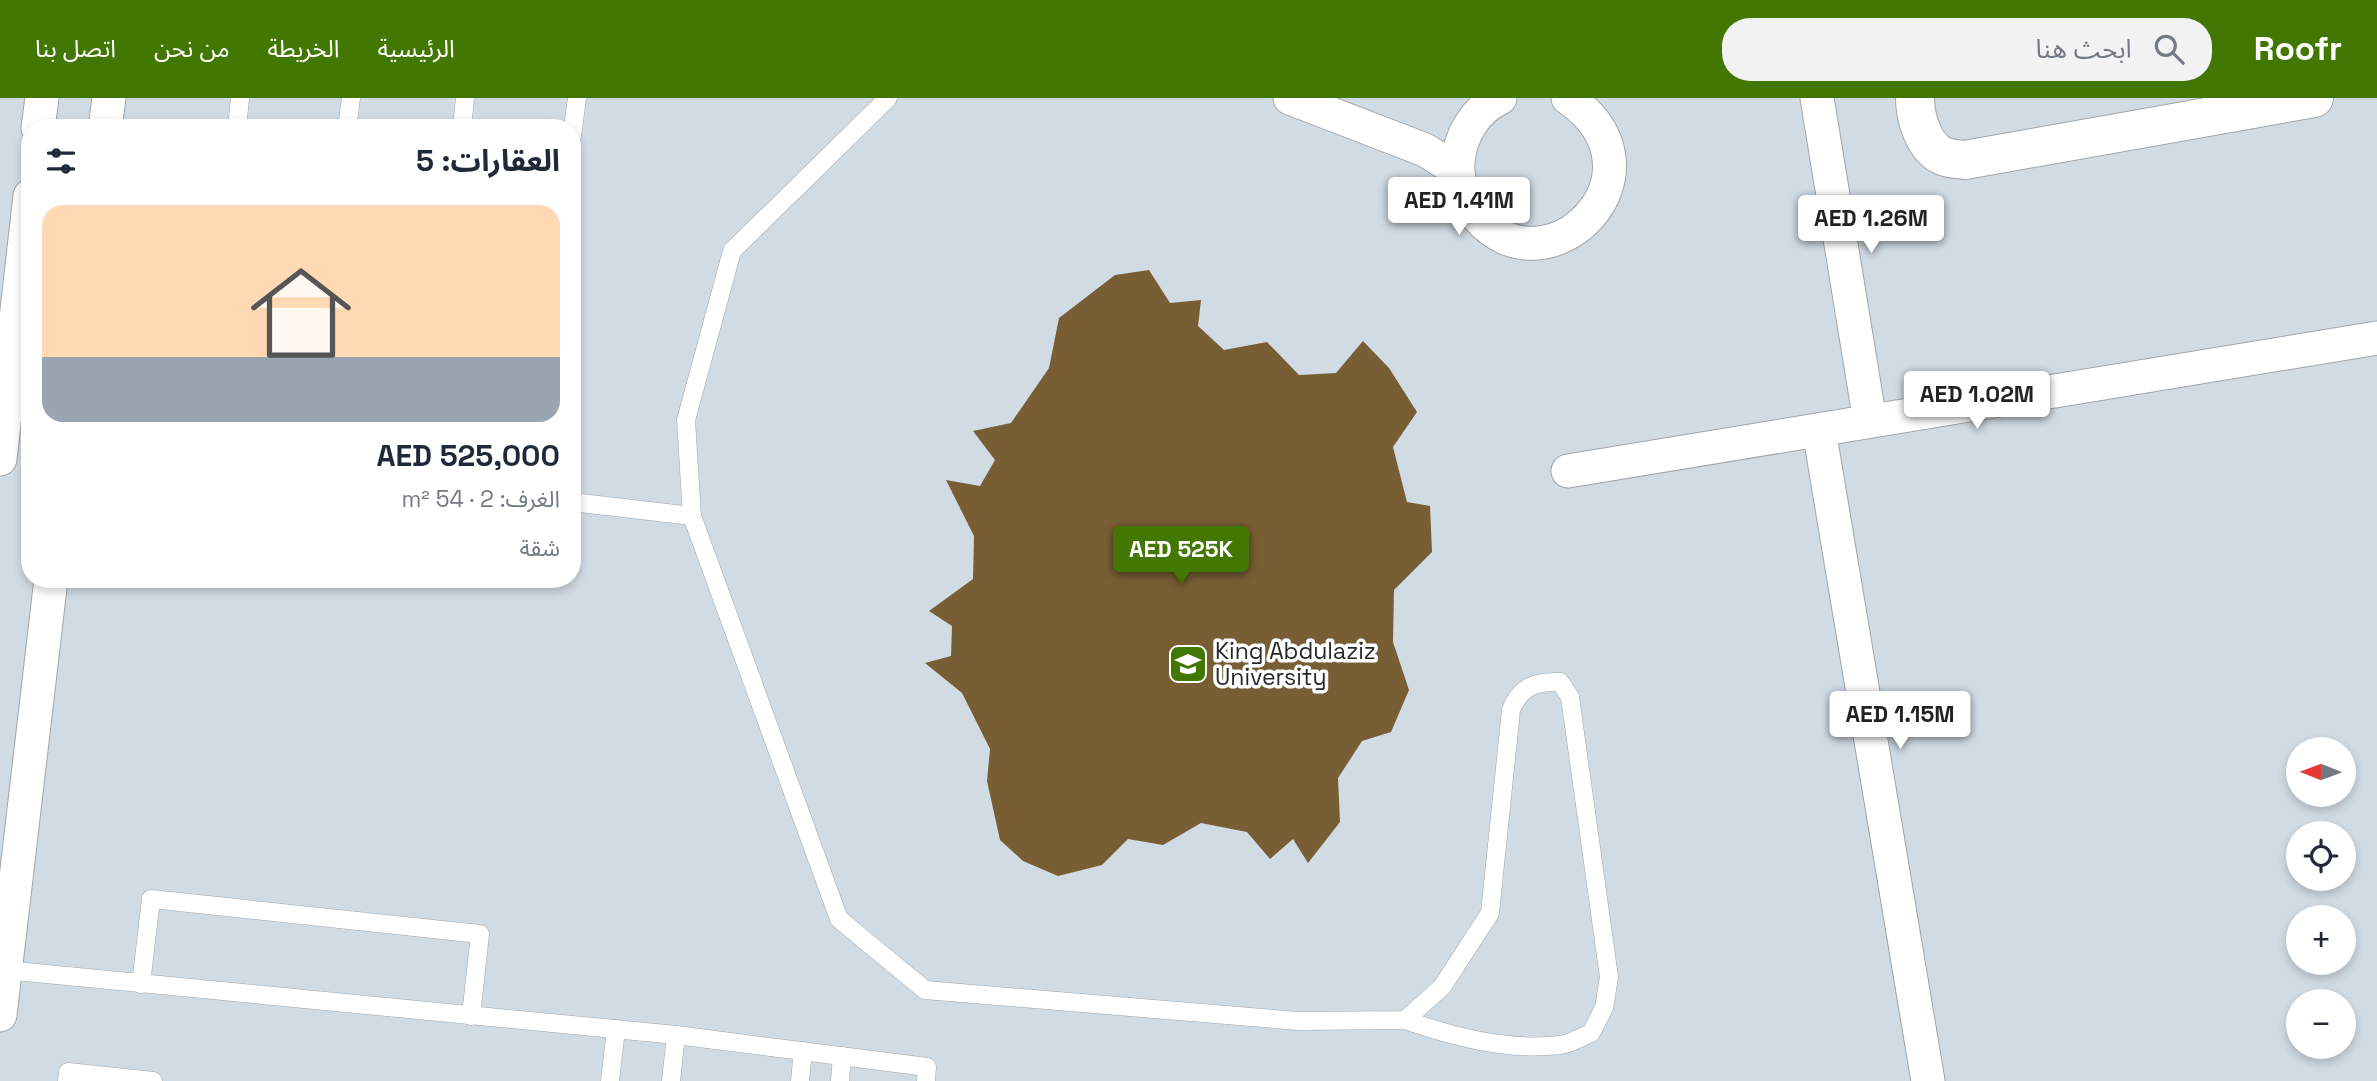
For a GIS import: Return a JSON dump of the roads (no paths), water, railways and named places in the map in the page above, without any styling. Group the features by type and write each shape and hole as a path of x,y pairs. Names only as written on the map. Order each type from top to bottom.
{"street":[{"path":"39,119 42,98"},
{"path":"106,119 109,98"},
{"path":"1290,98 1425,150 1457,170"},
{"path":"1490,99 1466,132 1459,150 1457,170 1466,199 1483,223 1499,234 1518,241 1538,243 1558,239 1575,230 1590,217 1601,201 1608,182 1605,111 1585,110 1568,98"},
{"path":"1817,98 1870,421"},
{"path":"1915,98 1915,113 1926,139 1942,155 1965,160 2314,98"},
{"path":"0,459 10,290 21,238"},
{"path":"1568,471 2377,338"},
{"path":"1819,430 1928,1081"},
{"path":"0,1015 50,588"}],"lane":[{"path":"238,119 240,98"},
{"path":"348,119 351,98"},
{"path":"463,119 465,98"},
{"path":"574,119 577,98"},
{"path":"888,98 732,251 686,420 692,516 839,919 925,990 1298,1021 1405,1020 1457,1038 1520,1046 1563,1045 1591,1033 1604,1008 1609,977 1570,697 1560,682 1541,681 1527,687 1516,698 1511,710 1490,913 1442,987 1405,1020"},
{"path":"581,503 692,516"},
{"path":"141,984 151,899 480,933 471,1016"},
{"path":"5,970 676,1035 927,1067 926,1081"},
{"path":"610,1081 616,1030"},
{"path":"671,1081 676,1035"},
{"path":"800,1081 803,1051"},
{"path":"840,1081 842,1056"},
{"path":"67,1081 68,1072 153,1081"}],"place":[{"name":"King Abdulaziz University","path":"1188,664"}]}
